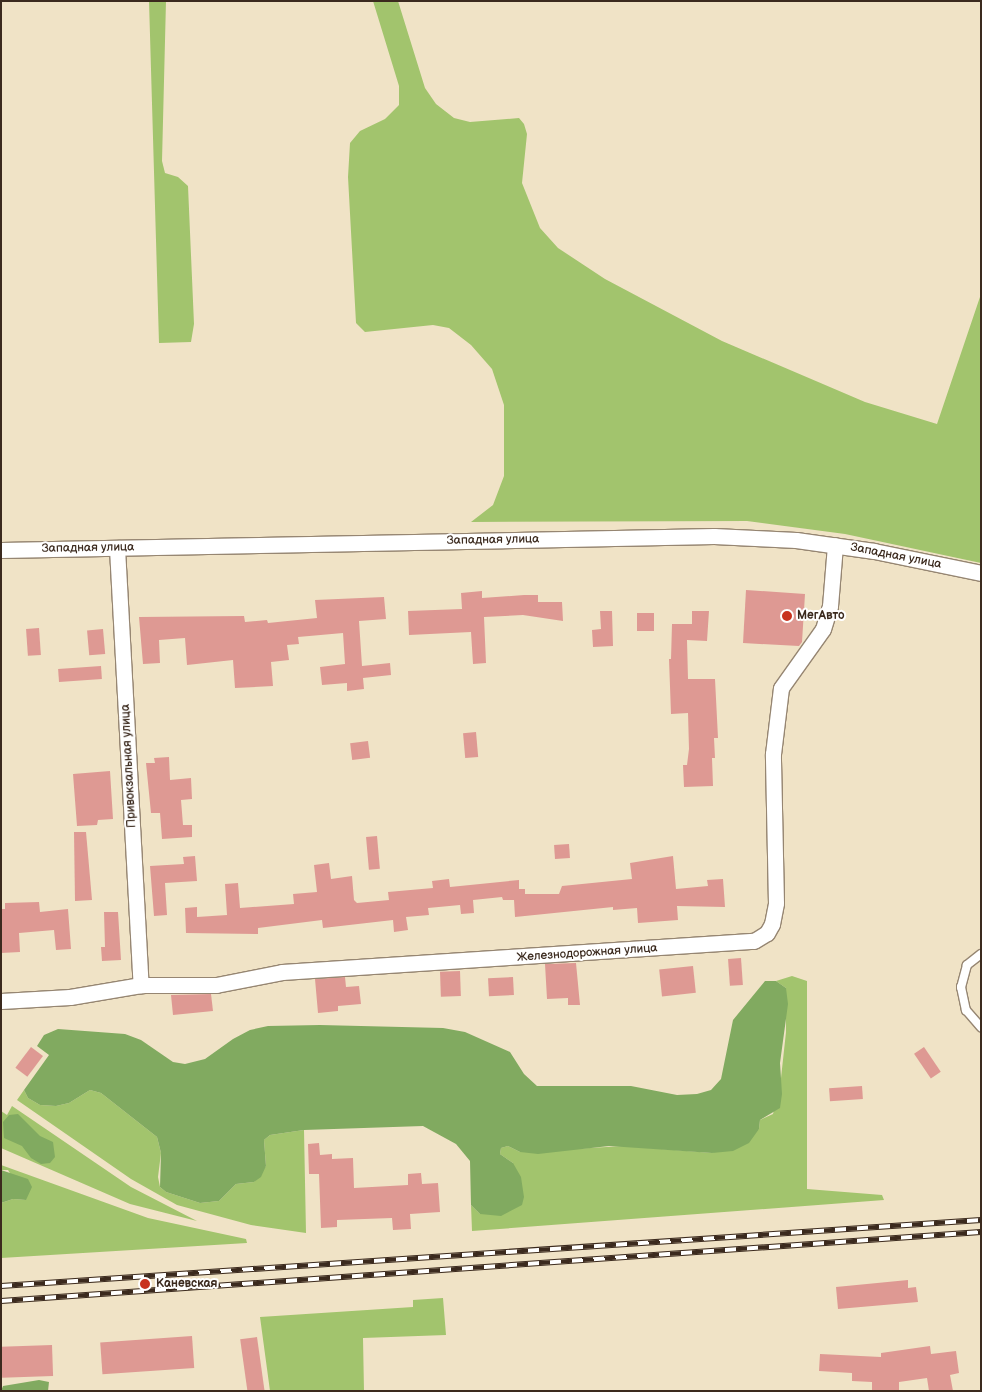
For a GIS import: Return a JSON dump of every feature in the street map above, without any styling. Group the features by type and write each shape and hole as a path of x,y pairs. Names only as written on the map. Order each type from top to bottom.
{"street":[{"name":"Западная улица","path":"1,550 714,536 835,545 981,573"},
{"name":"Железнодорожная улица","path":"1,1001 70,997 141,984 216,985 282,972 748,943 758,939 772,924 776,903 773,754 781,688 823,629 830,606 835,545"},
{"name":"Привокзальная улица","path":"117,548 141,984"}],"lane":[{"path":"981,954 966,965 961,987 966,1010 981,1027"}],"green space":[{"path":"149,1 166,1 162,161 165,173 178,177 188,186 194,324 191,342 159,343"},
{"path":"373,1 398,1 425,88 436,104 454,118 470,122 519,118 524,124 527,134 522,183 540,228 558,248 605,279 722,341 865,402 937,424 981,294 981,563 845,534 747,521 471,522 493,505 504,476 504,405 492,369 471,345 449,328 433,325 365,332 356,323 348,177 350,143 360,131 385,119 399,105 399,86"},
{"path":"792,976 807,981 807,1189 882,1195 884,1200 472,1231 471,1205 480,1214 513,1163 500,1154 501,1148 508,1146 520,1152 624,1146 712,1153 759,1129 760,1120 773,1114 781,1078 786,1032 786,988 776,981"},
{"path":"765,981 776,981 786,988 788,1004 780,1063 782,1094 780,1108 760,1120 759,1129 749,1143 733,1151 712,1153 609,1146 538,1154 520,1152 508,1146 501,1148 500,1154 513,1163 521,1177 524,1197 522,1205 501,1216 480,1214 471,1205 470,1161 456,1144 423,1126 304,1130 270,1135 264,1140 266,1166 261,1177 254,1182 236,1184 219,1201 200,1203 166,1192 160,1187 161,1153 157,1137 101,1093 90,1090 69,1103 56,1106 40,1105 28,1098 24,1090 49,1055 37,1046 44,1035 58,1029 125,1034 141,1040 173,1062 185,1064 205,1059 233,1039 250,1030 268,1026 320,1025 443,1028 465,1032 510,1052 524,1074 537,1086 631,1086 677,1095 697,1094 711,1090 721,1079 733,1020"},
{"path":"24,1090 28,1098 40,1105 56,1106 69,1103 90,1090 101,1093 157,1137 161,1153 158,1177 160,1187 166,1192 200,1203 219,1201 236,1184 254,1182 266,1166 264,1140 270,1135 304,1130 306,1233 251,1225 177,1205 131,1179 17,1100"},
{"path":"12,1106 131,1187 197,1221 130,1204 1,1148 1,1111 7,1115"},
{"path":"18,1114 40,1136 53,1142 55,1157 50,1163 41,1164 31,1158 22,1146 4,1138 3,1122 9,1115"},
{"path":"1,1165 148,1218 246,1239 247,1243 1,1258 1,1203 13,1199 26,1200 8,1170 1,1170"},
{"path":"1,1170 28,1179 32,1187 26,1200 13,1199 1,1203"},
{"path":"443,1298 446,1335 363,1338 364,1391 270,1391 260,1317 413,1307 413,1300"},
{"path":"39,1380 49,1382 48,1391 1,1391 3,1386"}],"building":[{"path":"746,590 805,594 802,642 799,646 743,643"},
{"path":"482,591 482,598 538,595 538,602 562,602 563,621 523,615 484,617 486,663 473,664 471,632 409,635 408,611 462,609 461,593"},
{"path":"384,597 386,619 359,621 362,666 390,663 391,675 363,678 364,689 347,691 347,683 322,685 320,667 345,664 343,633 298,637 299,644 287,645 289,660 271,662 273,686 235,688 233,660 187,665 185,638 159,640 160,663 143,664 139,617 244,616 245,622 267,620 268,623 317,618 315,600"},
{"path":"600,611 612,611 613,646 593,647 592,630 601,629"},
{"path":"692,611 709,611 707,641 687,640 688,679 715,679 718,738 714,738 715,758 712,758 713,786 684,787 683,765 687,765 689,749 688,713 671,714 669,659 671,659 672,624 692,624"},
{"path":"637,613 654,613 654,631 637,631"},
{"path":"39,628 41,655 28,656 26,629"},
{"path":"103,629 105,654 89,655 87,630"},
{"path":"101,666 102,679 59,682 58,669"},
{"path":"476,732 478,757 465,758 463,733"},
{"path":"368,741 370,758 352,760 350,743"},
{"path":"169,757 170,780 191,778 192,799 181,800 183,825 192,825 192,837 162,839 160,813 151,813 146,763 155,763 154,758"},
{"path":"110,771 113,819 98,820 97,825 77,826 73,774"},
{"path":"74,832 86,832 92,900 75,901"},
{"path":"377,836 380,869 369,870 366,837"},
{"path":"569,844 570,858 555,859 554,845"},
{"path":"195,856 197,881 165,883 167,915 154,916 150,866 184,864 183,857"},
{"path":"673,856 676,889 708,886 707,880 723,879 725,907 677,906 678,920 638,923 637,908 613,910 613,907 515,917 514,900 503,900 502,897 473,900 474,913 461,914 460,905 428,908 429,915 406,917 408,930 394,932 393,920 323,928 322,920 258,928 258,934 186,933 185,908 197,907 197,917 227,915 225,884 238,883 240,908 294,904 293,894 317,892 314,865 329,863 331,879 352,876 354,900 357,903 389,900 388,892 433,888 432,881 449,879 450,887 519,880 519,889 525,889 525,894 559,894 562,886 632,879 630,863"},
{"path":"39,902 40,912 68,909 71,949 56,950 54,930 19,933 20,952 1,953 1,909 5,909 5,903"},
{"path":"104,912 118,912 121,960 102,961 101,947 105,947"},
{"path":"741,958 743,985 730,986 728,959"},
{"path":"576,963 580,1005 568,1005 568,998 547,999 545,964"},
{"path":"693,966 696,993 662,996 659,970"},
{"path":"460,971 461,996 441,997 440,972"},
{"path":"345,977 346,987 359,986 361,1004 338,1006 338,1011 318,1013 315,979"},
{"path":"513,977 514,995 489,996 488,978"},
{"path":"211,994 213,1011 173,1015 171,995"},
{"path":"31,1047 43,1056 27,1077 15,1068"},
{"path":"924,1047 941,1072 931,1079 914,1054"},
{"path":"862,1086 863,1099 830,1101 829,1088"},
{"path":"319,1143 320,1155 332,1154 332,1159 353,1158 354,1188 408,1185 408,1174 421,1173 422,1184 438,1183 440,1212 410,1214 411,1229 393,1230 392,1218 337,1220 337,1227 321,1228 319,1174 309,1174 308,1144"},
{"path":"908,1280 908,1288 916,1287 918,1302 838,1309 836,1287"},
{"path":"192,1336 194,1368 102,1374 100,1342"},
{"path":"257,1337 265,1391 247,1391 240,1339"},
{"path":"52,1345 53,1376 2,1378 1,1347"},
{"path":"930,1346 931,1354 956,1351 959,1373 950,1375 953,1391 929,1391 927,1378 899,1382 899,1391 872,1391 872,1382 852,1381 852,1373 819,1371 820,1354 881,1357 881,1353"}],"railway":[{"path":"1,1286 981,1220"},
{"path":"1,1301 981,1232"}],"place":[{"name":"МегАвто","path":"787,616"},
{"name":"Каневская","path":"145,1284"}]}
